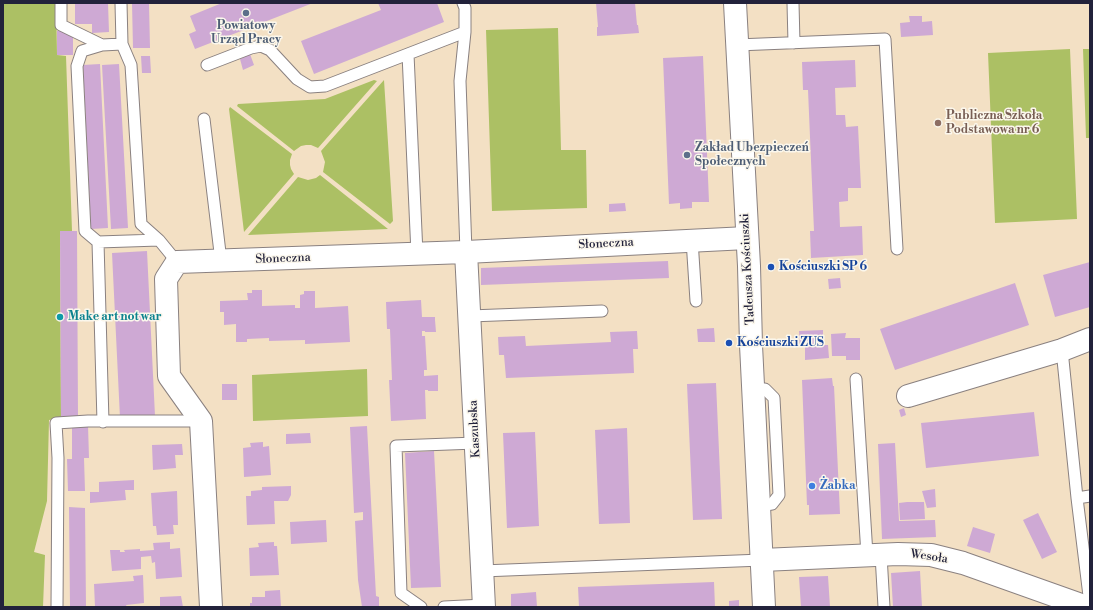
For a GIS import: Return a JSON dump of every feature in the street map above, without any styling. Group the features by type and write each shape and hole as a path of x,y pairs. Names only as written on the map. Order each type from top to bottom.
{"street":[{"name":"Tadeusza Kościuszki","path":"735,3 749,266 751,345 764,607"},
{"name":"Słoneczna","path":"177,262 466,252 747,238"},
{"name":"Kaszubska","path":"466,252 484,606"},
{"path":"177,262 166,279 169,376 201,421 211,607"},
{"path":"908,396 1062,350 1090,339"},
{"name":"Wesoła","path":"762,560 898,554 931,555 962,563 1087,607"}],"lane":[{"path":"61,3 61,25 102,45"},
{"path":"121,3 122,44 131,65 141,224 159,240 177,262"},
{"path":"463,3 465,8 465,32 460,81 466,252"},
{"path":"793,3 794,43"},
{"path":"207,65 251,48 261,46 270,50 297,79 310,86 325,86 465,32"},
{"path":"737,45 885,39 897,249"},
{"path":"122,44 102,45 82,51 76,66 85,231 98,242 159,240"},
{"path":"408,54 417,254"},
{"path":"204,119 221,261"},
{"path":"692,240 696,301"},
{"path":"98,242 103,422"},
{"path":"470,316 602,311"},
{"path":"1062,350 1077,498 1090,604"},
{"path":"856,379 874,555 884,607"},
{"path":"56,607 58,458 56,423 201,421"},
{"path":"421,607 401,593 396,446 476,443"},
{"path":"1077,498 1090,496"},
{"path":"482,571 762,560"},
{"path":"444,607 484,606"}],"green space":[{"path":"3,3 56,3 57,55 66,56 72,231 60,232 61,418 49,420 47,501 34,552 45,555 43,607 4,607 3,605"},
{"path":"558,28 561,150 586,150 587,208 492,211 486,30"},
{"path":"1070,49 1077,219 995,223 988,53"},
{"path":"1083,49 1090,49 1090,138 1086,138"},
{"path":"374,80 377,81 318,148 311,145 306,145 301,146 294,151 237,106 238,104 325,99"},
{"path":"384,80 393,221 390,224 323,172 325,162 321,151"},
{"path":"230,107 292,154 290,165 294,174 244,232 229,109"},
{"path":"320,175 388,229 248,235 298,177 308,180 316,178"},
{"path":"367,369 368,416 253,421 252,375"}],"building":[{"path":"75,3 108,3 109,32 92,33 92,24 75,24"},
{"path":"132,3 149,3 150,48 133,48"},
{"path":"222,3 313,3 195,49 189,34 196,31 190,16"},
{"path":"378,3 437,3 444,22 314,74 301,41 381,10"},
{"path":"596,3 635,3 639,33 597,36 598,27"},
{"path":"909,16 922,16 922,22 932,21 933,35 901,37 900,23 910,22"},
{"path":"57,31 73,31 73,55 57,55"},
{"path":"250,54 254,65 243,70 240,59"},
{"path":"141,56 150,56 151,73 142,73"},
{"name":"Zakład Ubezpieczeń Społecznych","path":"703,56 709,202 692,202 692,208 680,209 680,203 669,204 663,58"},
{"path":"855,60 856,87 835,88 836,115 845,115 846,127 858,126 861,188 848,188 848,201 839,202 840,227 862,226 863,255 811,258 810,231 814,231 808,90 803,90 802,62"},
{"path":"100,64 108,228 91,229 83,65"},
{"path":"119,64 128,228 111,229 102,65"},
{"path":"625,203 626,211 609,212 609,204"},
{"path":"60,231 77,231 78,418 61,418"},
{"path":"147,251 155,416 120,418 112,253"},
{"path":"668,261 669,278 481,285 481,268"},
{"path":"1090,262 1090,307 1055,317 1043,275"},
{"path":"840,278 841,288 829,289 828,279"},
{"path":"1015,283 1029,325 895,370 880,329"},
{"path":"252,290 262,290 262,306 295,305 295,308 300,308 300,295 304,294 304,291 315,291 315,308 348,306 350,342 305,344 305,340 269,341 269,338 247,339 247,342 236,342 236,324 224,325 224,312 220,312 220,301 248,300 247,293 252,293"},
{"path":"421,300 422,317 435,317 436,332 422,331 422,336 425,336 427,370 424,370 424,376 438,375 438,391 425,390 426,419 391,421 389,380 392,380 390,329 387,329 386,302"},
{"path":"714,328 715,342 698,342 697,329"},
{"path":"823,330 823,345 828,345 829,358 805,360 805,346 800,346 799,331"},
{"path":"637,331 638,349 633,349 634,373 506,378 504,355 499,355 498,337 525,336 526,346 611,342 610,332"},
{"path":"846,333 845,338 860,338 860,360 846,360 846,356 832,356 831,334"},
{"path":"832,378 834,386 840,514 809,515 809,505 807,505 802,380"},
{"path":"716,383 722,519 693,520 687,384"},
{"path":"222,384 237,384 237,400 222,400"},
{"path":"904,408 906,415 901,417 899,410"},
{"path":"1034,412 1039,456 926,468 921,423"},
{"path":"72,425 88,425 89,458 84,458 85,491 68,491 67,459 72,459"},
{"path":"367,426 376,596 379,597 379,607 362,607 358,580 355,521 363,520 363,512 354,513 350,427"},
{"path":"627,428 630,523 599,524 595,430"},
{"path":"535,432 539,526 507,528 503,433"},
{"path":"310,433 311,443 286,444 286,434"},
{"path":"263,442 263,447 269,446 271,475 244,477 243,448 251,447 250,443"},
{"path":"895,443 899,521 935,520 936,537 882,539 878,444"},
{"path":"182,444 183,455 175,455 176,468 153,470 152,445"},
{"path":"434,451 441,587 411,588 405,453"},
{"path":"134,480 134,490 125,490 126,500 90,503 90,492 99,492 99,482"},
{"path":"291,486 291,495 288,501 274,501 275,524 247,525 246,496 251,496 251,491 262,490 262,487"},
{"path":"935,489 936,507 927,508 922,491"},
{"path":"177,491 178,525 173,525 174,534 157,535 156,526 153,526 151,493"},
{"path":"924,502 925,519 900,520 899,503"},
{"path":"69,507 85,508 86,607 70,607"},
{"path":"1038,513 1057,552 1042,559 1023,520"},
{"path":"326,520 327,542 291,544 290,522"},
{"path":"973,527 995,534 990,553 967,546"},
{"path":"170,542 170,549 180,548 182,577 156,579 155,562 152,563 151,556 141,557 141,569 112,571 110,550 120,550 120,552 125,552 124,550 154,550 153,543"},
{"path":"274,542 274,546 277,546 279,575 250,576 249,548 259,547 258,543"},
{"path":"920,571 922,607 893,607 891,573"},
{"path":"143,575 144,603 126,605 127,607 95,607 94,584 134,581 133,576"},
{"path":"828,576 830,607 801,607 799,577"},
{"path":"714,582 715,607 579,607 578,587"},
{"path":"280,590 281,607 250,607 252,597 265,597 265,591"},
{"path":"536,592 537,607 511,607 511,594"},
{"path":"181,596 183,607 160,607 160,597"},
{"path":"739,600 739,607 729,607 729,601"}],"place":[{"name":"Powiatowy Urząd Pracy","path":"246,13"},
{"name":"Publiczna Szkoła Podstawowa nr 6","path":"938,123"},
{"name":"Zakład Ubezpieczeń Społecznych","path":"687,155"},
{"name":"Kościuszki SP 6","path":"771,267"},
{"name":"Make art not war","path":"60,317"},
{"name":"Kościuszki ZUS","path":"729,343"},
{"name":"Żabka","path":"812,486"}]}
